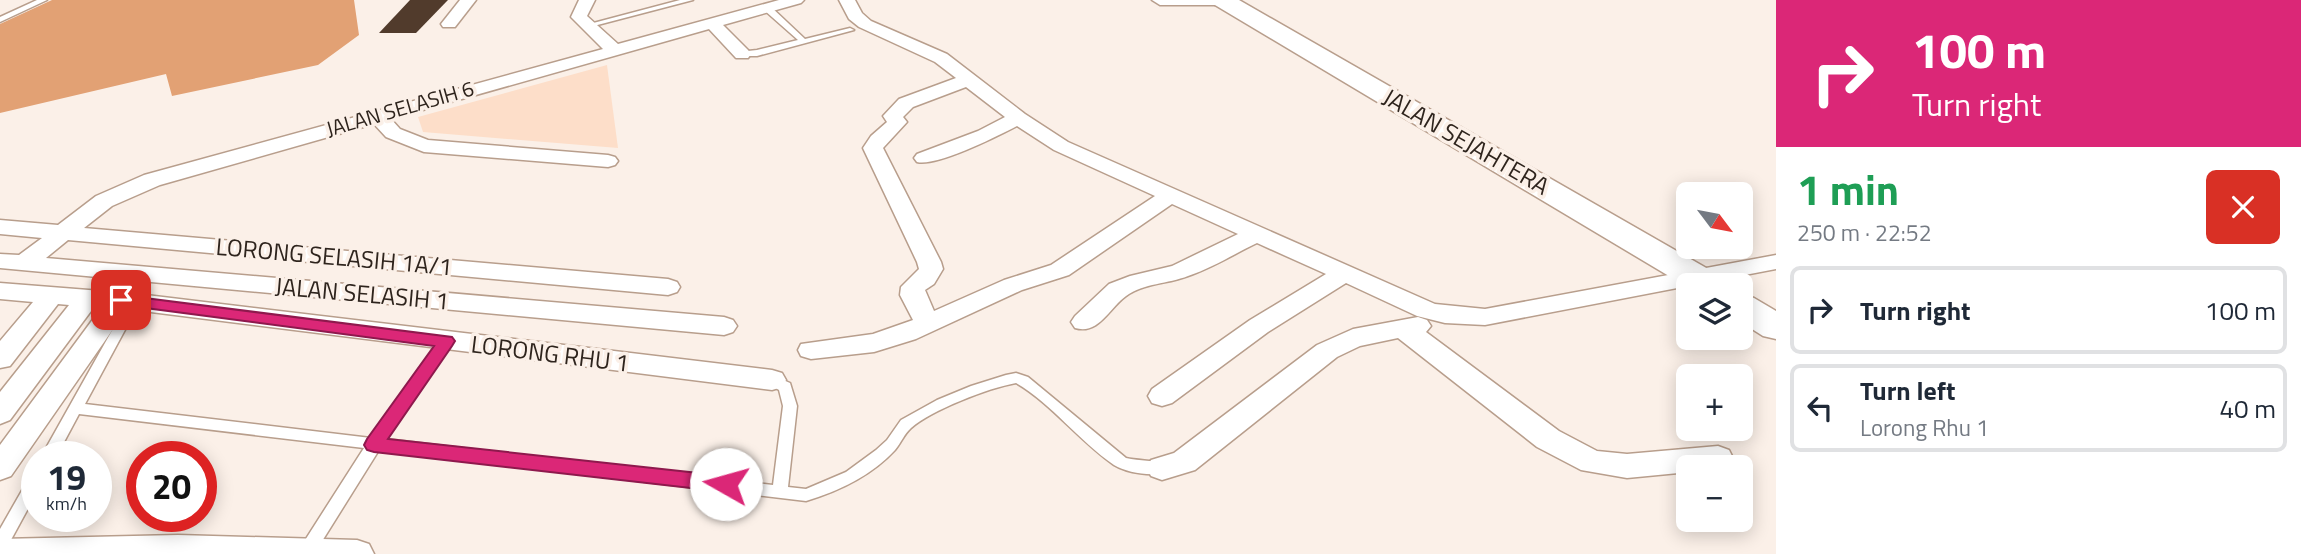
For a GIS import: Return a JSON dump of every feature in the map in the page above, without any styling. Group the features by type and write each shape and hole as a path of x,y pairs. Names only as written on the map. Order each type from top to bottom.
{"main road":[{"name":"JALAN SEJAHTERA","path":"1223,0 1689,273"},
{"path":"1753,313 1776,327"}],"street":[{"path":"449,24 468,0"},
{"path":"587,0 579,17 613,49"},
{"name":"JALAN SELASIH 6","path":"12,262 104,201 152,180 796,0"},
{"path":"1160,0 1217,0"},
{"path":"838,1 865,24 941,58 1018,118 1061,146 1344,274 1445,316"},
{"path":"838,1 850,30"},
{"path":"712,23 742,54"},
{"path":"928,324 913,295 913,287 925,279 931,268 873,148 877,138 894,128 897,122 893,116 906,103 967,80"},
{"path":"377,115 393,133 424,146 608,161"},
{"path":"924,158 985,135 1018,118"},
{"path":"811,350 874,343 928,324 1013,285 1060,270 1170,196"},
{"name":"LORONG SELASIH 1A/1","path":"0,227 668,287"},
{"path":"1084,322 1118,290 1139,281 1180,271 1256,234"},
{"name":"JALAN SELASIH 1","path":"12,262 724,326"},
{"path":"1734,273 1776,262"},
{"path":"0,467 128,301 139,274"},
{"path":"1162,396 1259,326 1344,274"},
{"path":"1162,468 1184,462 1327,351 1353,338 1405,330 1445,316 1485,317 1676,285"},
{"name":"LORONG RHU 1","path":"0,291 128,301 772,380"},
{"path":"0,359 52,295"},
{"path":"0,413 87,298"},
{"path":"1405,330 1548,439 1592,462 1628,466 1676,462"},
{"path":"0,552 308,550 357,554"}],"lane":[{"path":"0,20 43,0"},
{"path":"586,26 689,0"},
{"path":"767,8 803,41"},
{"path":"742,54 850,30"},
{"path":"57,441 128,301"},
{"path":"308,550 374,445 446,341"},
{"path":"75,408 806,495 823,491 868,466 892,444 902,427 919,414 1009,378 1023,380 1121,462 1139,467 1162,468"},
{"path":"772,380 785,387 790,406 780,490"},
{"path":"0,544 21,506"}],"shaded area":[{"path":"52,0 354,0 359,35 318,65 172,96 166,74 0,113 0,24"},
{"path":"607,65 618,148 423,132 418,117"}],"building":[{"path":"410,0 448,0 416,33 379,33"}],"route":[{"path":"121,300 446,341 374,445 726,484"}]}
